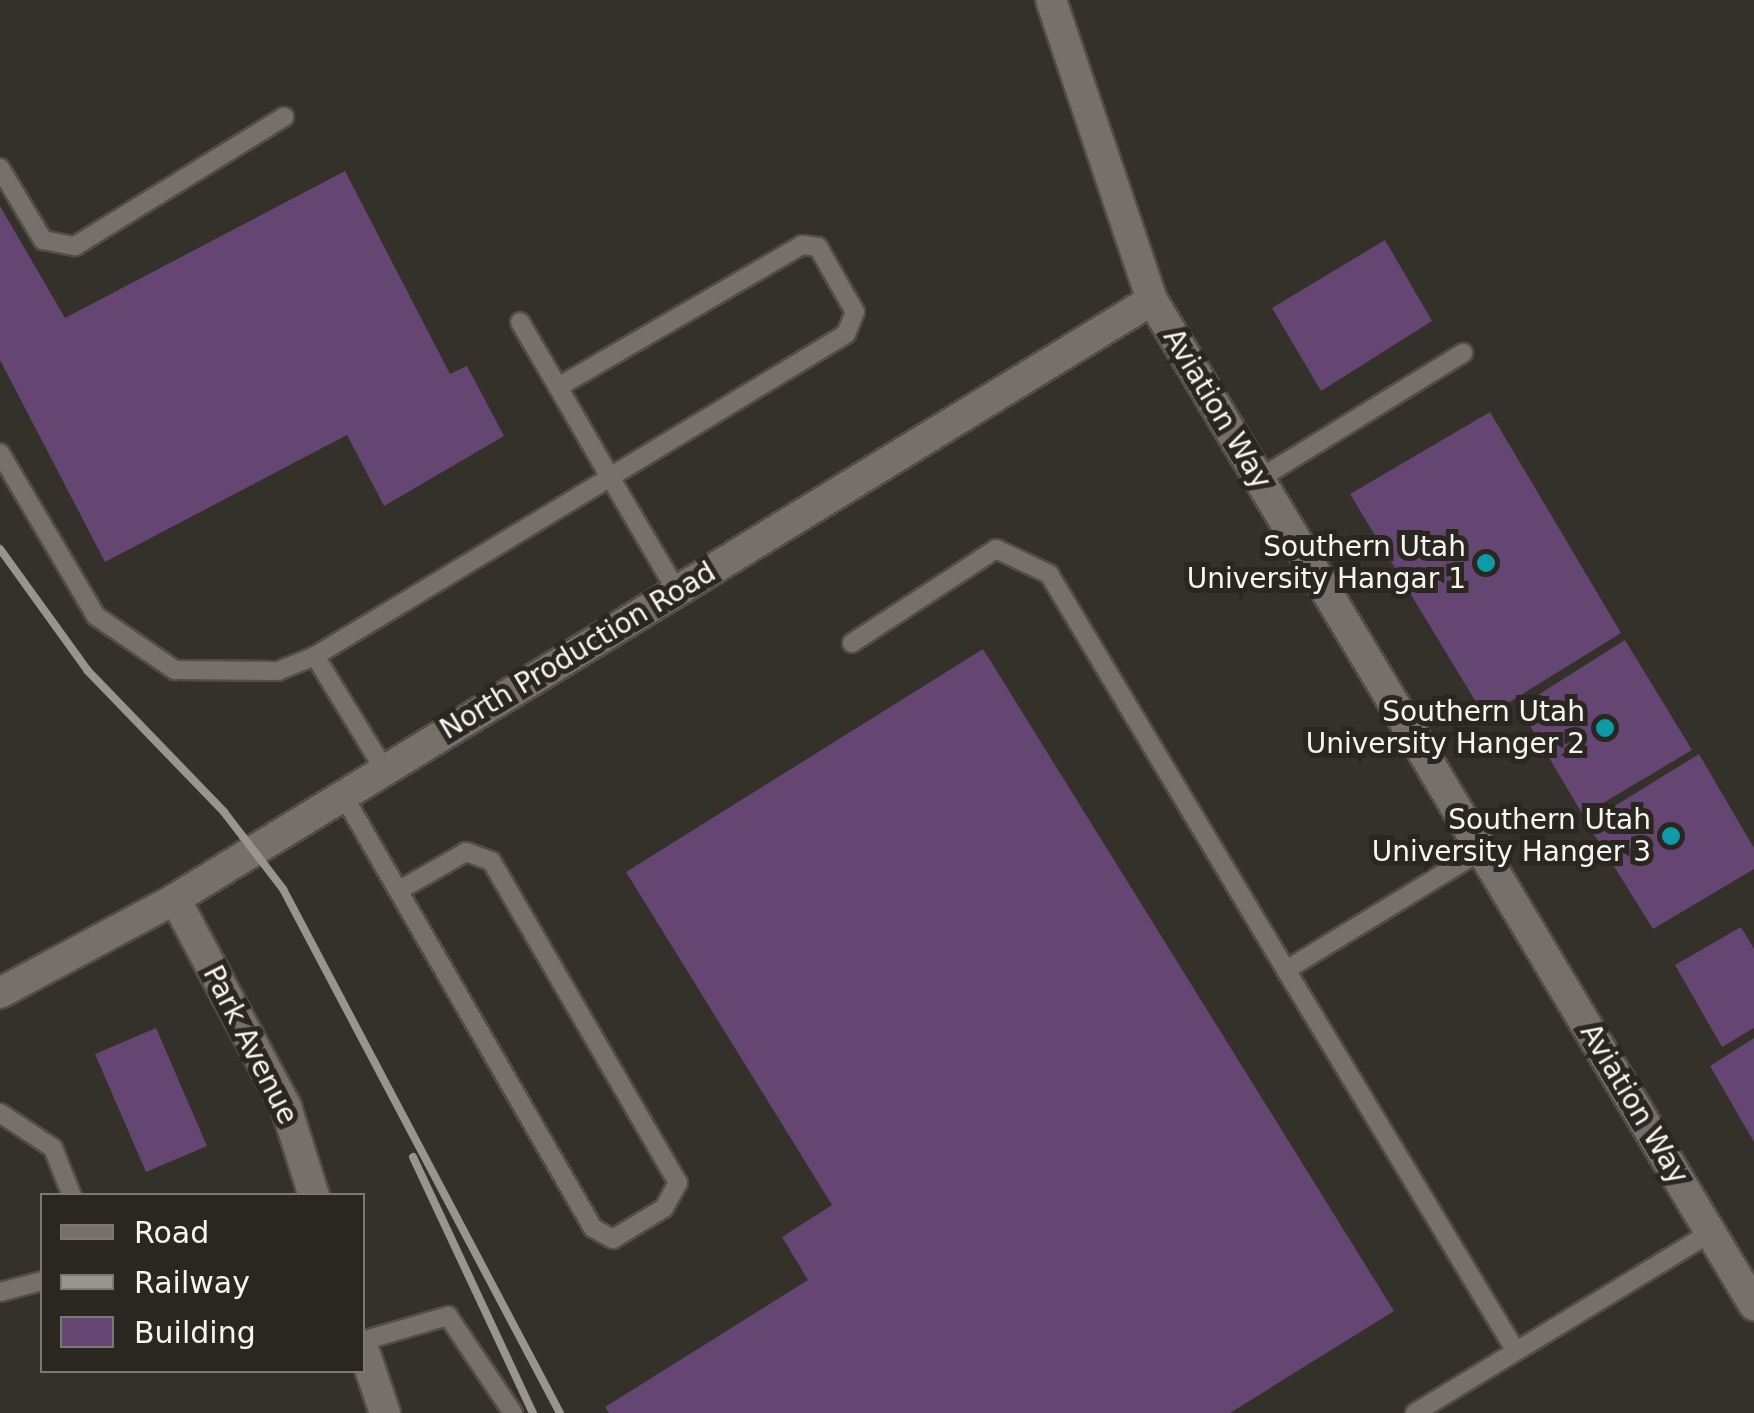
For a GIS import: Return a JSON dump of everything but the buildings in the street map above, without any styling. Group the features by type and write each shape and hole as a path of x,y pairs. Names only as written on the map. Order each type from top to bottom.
{"street":[{"name":"Aviation Way","path":"1051,0 1152,300 1754,1305"},
{"name":"North Production Road","path":"0,993 175,899 1152,300"},
{"name":"Park Avenue","path":"175,899 286,1107 307,1193"},
{"path":"365,1353 384,1413"}],"lane":[{"path":"0,168 43,240 75,246 284,117"},
{"path":"0,452 96,616 175,670 278,670 314,656 846,334 855,312 818,247 802,244 558,386"},
{"path":"520,322 677,590"},
{"path":"1259,479 1462,353"},
{"path":"852,642 996,550 1050,574 1516,1352"},
{"path":"314,656 384,770"},
{"path":"342,795 593,1228 613,1239 664,1208 678,1183 491,860 466,852 398,891"},
{"path":"1286,970 1482,850"},
{"path":"0,1114 53,1148 71,1193"},
{"path":"1415,1413 1710,1232"},
{"path":"0,1292 40,1282"},
{"path":"365,1342 448,1316 512,1413"}],"railway":[{"path":"0,549 88,671 224,812 283,889 560,1413"},
{"path":"413,1157 533,1413"}],"place":[{"name":"Southern Utah University Hangar 1","path":"1486,563"},
{"name":"Southern Utah University Hanger 2","path":"1605,728"},
{"name":"Southern Utah University Hanger 3","path":"1671,836"}]}
